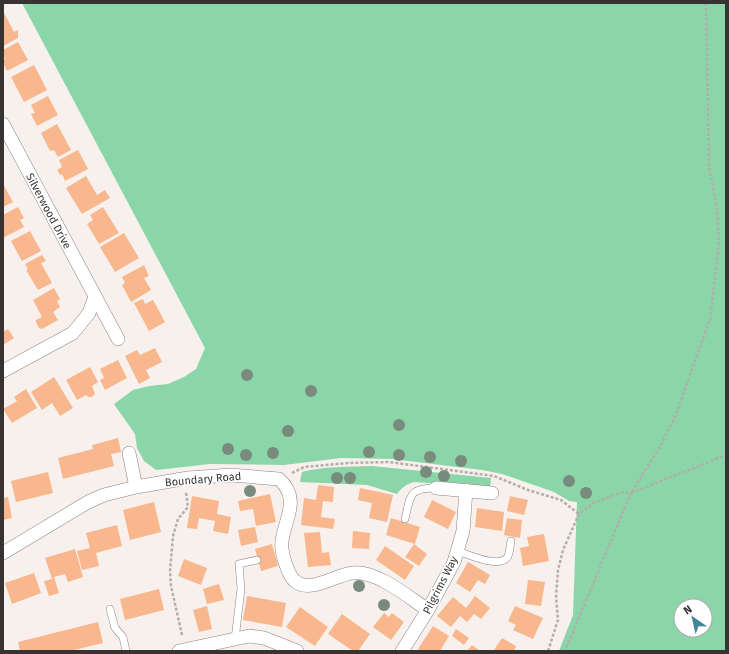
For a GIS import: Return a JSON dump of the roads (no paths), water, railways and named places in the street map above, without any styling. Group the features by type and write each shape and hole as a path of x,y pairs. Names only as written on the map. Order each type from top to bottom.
{"street":[{"name":"Silverwood Drive","path":"3,124 118,339"},
{"path":"3,371 73,333 89,314 95,297"},
{"path":"129,453 136,487"},
{"name":"Boundary Road","path":"3,553 88,502 104,495 136,487 184,479 231,475 279,479 285,484 289,492 290,510 282,540 282,549 289,573 294,580 301,585 314,586 339,576 354,573 368,574 383,581 428,610"},
{"path":"436,488 492,493"},
{"name":"Pilgrims Way","path":"402,651 428,610 454,562 463,531 466,490"},
{"path":"187,650 249,636 264,638 296,651"}],"lane":[{"path":"405,519 411,495 421,488 436,488"},
{"path":"457,551 495,563 503,562 508,557 511,541"},
{"path":"235,638 241,589 239,564 257,560"},
{"path":"110,609 115,628 123,637 126,651"}]}
